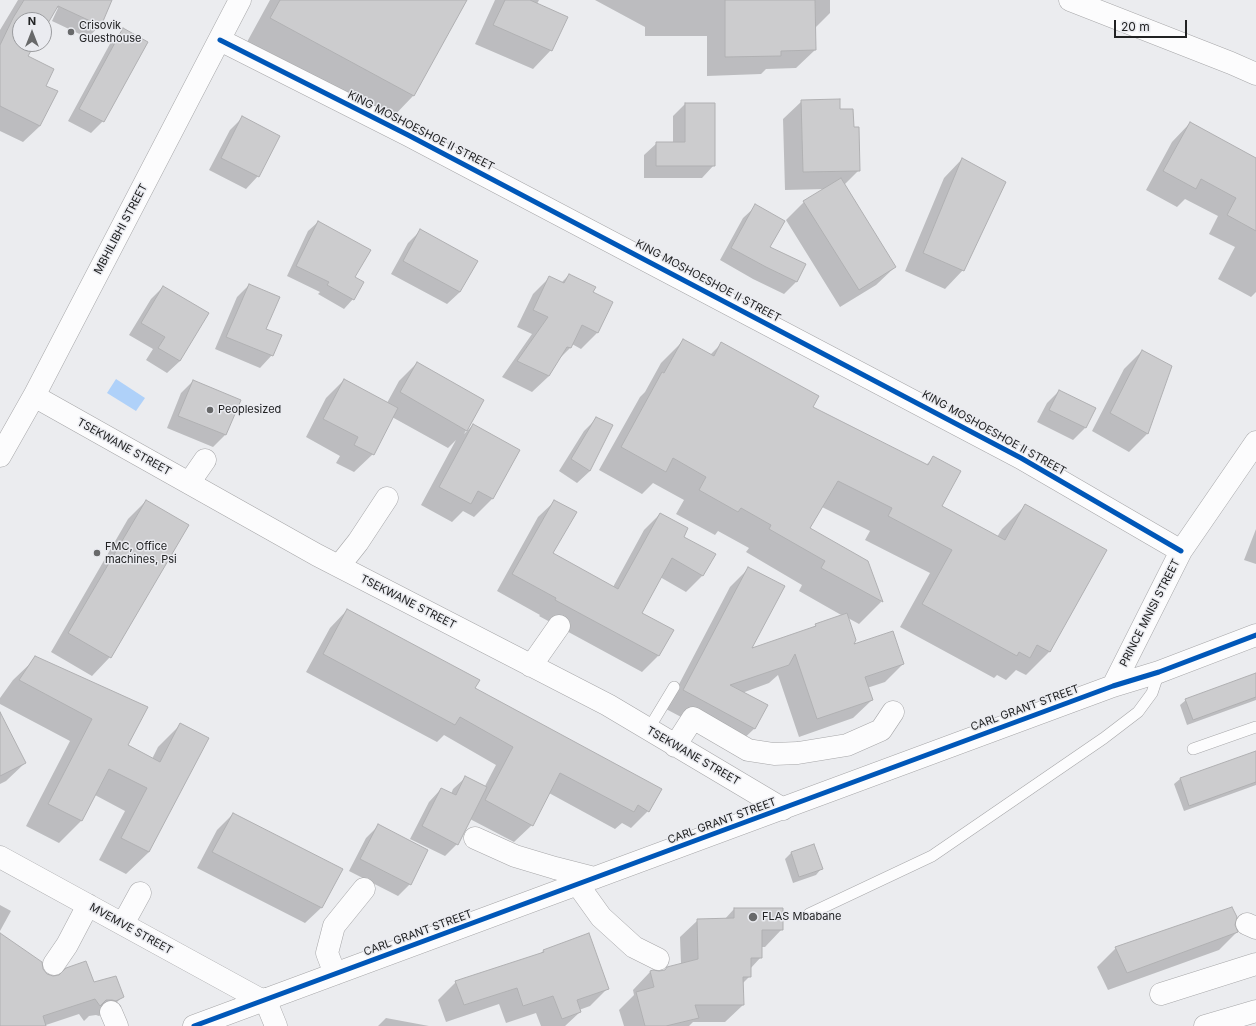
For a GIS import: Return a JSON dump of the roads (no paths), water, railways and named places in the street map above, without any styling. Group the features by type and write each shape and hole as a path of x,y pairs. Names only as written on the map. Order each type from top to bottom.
{"street":[{"name":"MBHILIBHI STREET","path":"0,456 34,396 240,0"},
{"path":"1070,0 1256,74"},
{"name":"KING MOSHOESHOE II STREET","path":"220,40 408,135 1021,458 1181,551"},
{"name":"TSEKWANE STREET","path":"34,396 339,566 608,705 783,809"},
{"name":"PRINCE MNISI STREET","path":"1113,686 1181,551 1256,442"},
{"path":"189,483 205,460"},
{"path":"339,566 358,542 387,498"},
{"path":"531,666 559,626"},
{"name":"CARL GRANT STREET","path":"194,1026 1113,686 1159,672 1256,635"},
{"path":"675,746 692,718 748,750 774,754 798,753 846,745 854,742 881,730 893,712"},
{"path":"475,838 515,856 555,868 586,882 601,917 634,947 658,959"},
{"name":"MVEMVE STREET","path":"0,857 264,1000"},
{"path":"335,974 327,953 334,926 364,889"},
{"path":"123,924 140,893"},
{"path":"54,964 67,945 88,905"},
{"path":"1161,994 1256,964"},
{"path":"264,1000 276,1026"},
{"path":"1205,1026 1249,1017"}],"lane":[{"path":"810,914 932,856 1104,738 1138,712 1152,693 1159,672"},
{"path":"648,730 674,687"},
{"path":"1193,749 1256,727"}],"water":[{"path":"116,379 145,398 136,411 107,393"}],"place":[{"name":"Crisovik Guesthouse","path":"71,32"},
{"name":"Peoplesized","path":"210,410"},
{"name":"FMC, Office machines, Psi","path":"97,553"},
{"name":"FLAS Mbabane","path":"753,917"}]}
